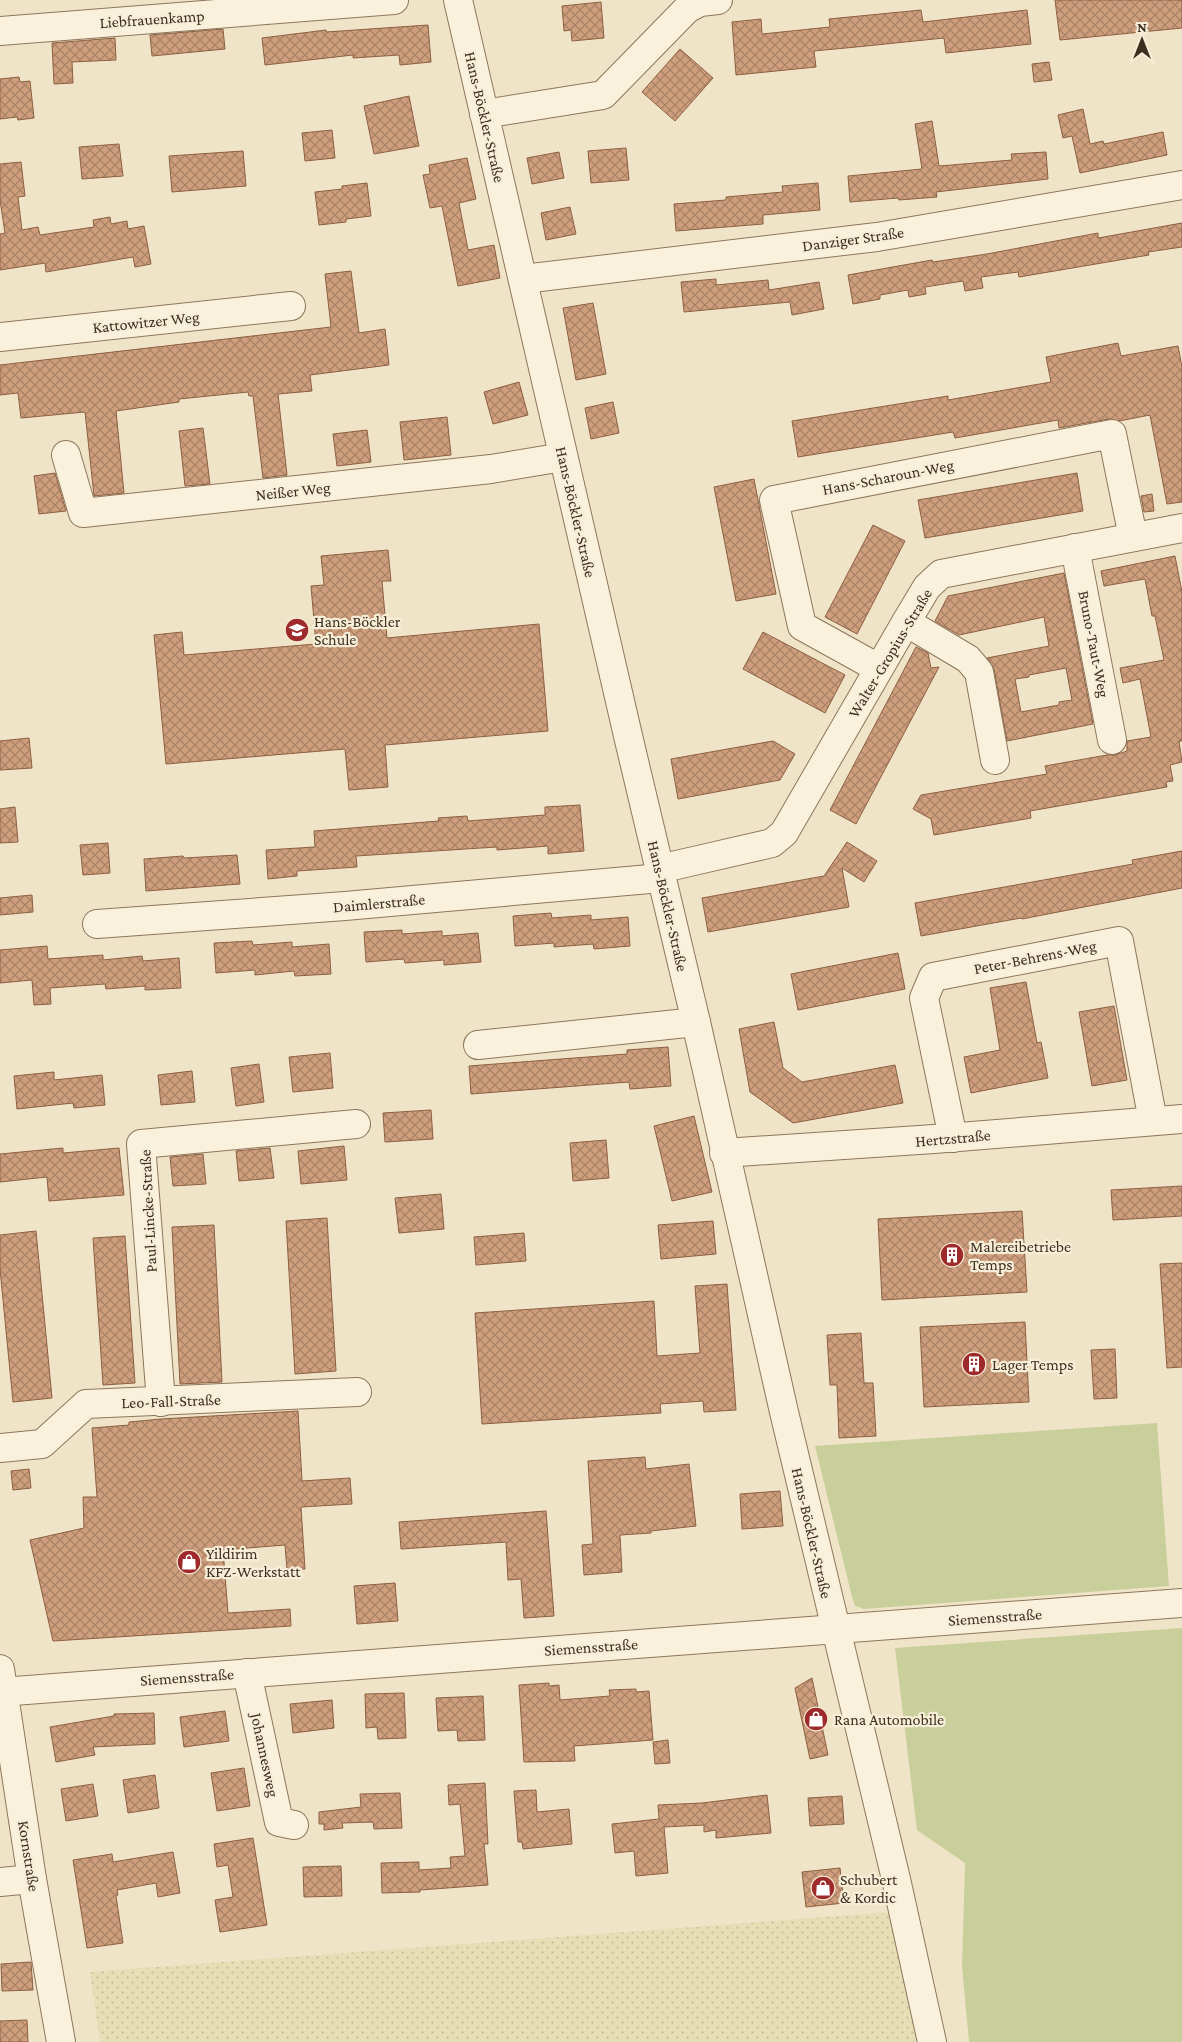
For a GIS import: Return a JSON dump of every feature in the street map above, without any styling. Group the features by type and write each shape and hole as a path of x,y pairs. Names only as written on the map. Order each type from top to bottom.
{"street":[{"name":"Liebfrauenkamp","path":"0,31 394,0"},
{"name":"Hans-Böckler-Straße","path":"458,0 696,1022 724,1153 835,1629 896,1879 932,2042"},
{"path":"484,114 603,95 687,9 700,2 718,0"},
{"name":"Danziger Straße","path":"522,279 877,237 1182,185"},
{"name":"Kattowitzer Weg","path":"0,337 291,306"},
{"name":"Hans-Scharoun-Weg","path":"878,668 802,626 774,500 1112,434 1132,537"},
{"name":"Neißer Weg","path":"66,454 83,513 491,469 564,457"},
{"name":"Walter-Gropius-Straße","path":"660,874 772,843 784,833 878,668 928,587 941,574 1182,528"},
{"name":"Bruno-Taut-Weg","path":"1075,548 1112,740"},
{"path":"906,622 968,659 979,672 995,760"},
{"name":"Daimlerstraße","path":"97,924 345,906 660,874"},
{"name":"Peter-Behrens-Weg","path":"953,1138 924,998 933,977 1119,940 1153,1121"},
{"path":"478,1045 696,1022"},
{"name":"Hertzstraße","path":"724,1153 953,1138 1182,1119"},
{"name":"Paul-Lincke-Straße","path":"161,1402 141,1144 356,1124"},
{"name":"Leo-Fall-Straße","path":"0,1448 42,1444 86,1404 357,1392"},
{"name":"Siemensstraße","path":"1,1684 248,1673 1182,1603"},
{"name":"Johannesweg","path":"248,1673 279,1822 294,1825"},
{"name":"Kornstraße","path":"1,1684 61,2042"},
{"path":"0,1882 32,1878"}],"shaded area":[{"path":"893,1912 922,2042 100,2042 90,1972"}],"green space":[{"path":"1157,1423 1169,1586 864,1609 855,1606 815,1446"},
{"path":"1182,1628 1182,2042 969,2042 962,1966 965,1863 917,1830 895,1648"}],"building":[{"path":"1055,0 1182,0 1182,28 1060,40"},
{"path":"601,2 604,38 572,41 571,30 564,31 562,6"},
{"path":"921,10 923,22 1027,10 1031,44 946,53 944,38 814,51 816,67 736,75 732,22 761,19 762,34 830,27 829,19"},
{"path":"428,25 431,62 400,65 399,55 353,58 353,55 265,65 262,38 326,30 326,32"},
{"path":"223,29 225,49 152,56 150,35"},
{"path":"115,38 116,60 72,62 73,83 54,84 52,43"},
{"path":"680,49 713,78 675,121 642,92"},
{"path":"1049,62 1052,80 1034,82 1032,64"},
{"path":"19,77 20,82 30,81 34,118 18,120 17,117 0,119 0,79"},
{"path":"409,96 419,146 374,154 364,106"},
{"path":"1083,109 1090,144 1103,141 1104,144 1163,132 1167,155 1080,173 1072,136 1063,138 1058,115"},
{"path":"932,121 939,166 1012,160 1011,154 1046,152 1048,179 936,192 937,197 850,202 848,176 922,169 915,124"},
{"path":"332,130 335,158 305,161 302,133"},
{"path":"119,144 123,176 82,179 79,147"},
{"path":"626,148 629,180 591,183 588,151"},
{"path":"243,151 246,186 172,192 169,156"},
{"path":"559,152 564,178 532,184 527,158"},
{"path":"467,158 476,199 459,203 468,250 494,245 500,278 458,286 442,206 430,208 423,175 430,174 429,165"},
{"path":"21,162 25,196 18,197 22,230 38,227 40,235 94,227 93,220 110,217 111,224 127,221 128,229 144,226 151,264 135,267 133,257 46,272 45,263 0,270 0,234 5,233 0,200 0,164"},
{"path":"367,183 371,216 346,219 346,222 319,225 315,192 342,189 342,186"},
{"path":"818,183 820,210 763,215 763,224 676,231 674,204 726,200 726,197 783,192 782,186"},
{"path":"570,207 576,234 546,240 541,213"},
{"path":"1182,223 1182,247 1148,252 1149,255 1019,277 1018,272 981,277 983,288 965,291 963,281 925,287 926,294 909,297 908,290 880,295 880,299 853,304 848,275 932,260 933,262 987,254 1098,233 1098,238"},
{"path":"351,271 359,333 385,329 389,365 310,375 312,391 278,394 287,475 263,478 253,396 249,396 248,392 179,399 179,402 116,411 124,493 94,496 85,412 21,418 18,393 0,395 0,365 331,327 325,274"},
{"path":"716,279 716,285 768,280 769,290 819,282 824,309 792,315 790,302 684,312 681,282"},
{"path":"593,303 606,374 576,380 563,308"},
{"path":"1118,343 1121,356 1178,346 1182,367 1182,502 1167,504 1150,415 1119,421 1109,419 1059,428 1058,420 955,438 953,432 798,457 792,421 948,396 948,400 1051,382 1046,357"},
{"path":"519,382 528,415 493,424 484,392"},
{"path":"613,402 619,433 591,439 585,408"},
{"path":"447,417 451,455 404,460 400,422"},
{"path":"203,428 210,484 185,486 179,431"},
{"path":"367,430 371,462 337,466 333,434"},
{"path":"55,473 66,511 39,514 34,476"},
{"path":"1077,473 1083,511 925,538 918,500"},
{"path":"754,479 776,594 736,601 714,487"},
{"path":"1152,494 1154,511 1144,512 1141,496"},
{"path":"873,525 905,541 857,634 825,617"},
{"path":"388,550 391,581 382,581 387,638 539,624 548,731 385,745 388,787 349,790 345,749 166,764 154,635 182,632 184,655 316,644 311,586 324,585 321,556"},
{"path":"1175,556 1182,592 1182,741 1179,741 1182,762 1170,765 1173,781 1166,782 1167,787 1030,811 1031,818 934,835 931,819 913,809 921,795 1047,774 1045,766 1115,755 1127,751 1127,741 1151,737 1140,679 1123,683 1120,668 1164,660 1155,616 1152,616 1145,579 1104,586 1101,571"},
{"path":"1064,573 1093,724 1007,741 994,669 987,658 1049,646 1044,617 959,635 935,621 948,596","holes":["1066,668 1072,700 1059,702 1059,705 1021,712 1015,679"]},
{"path":"763,632 845,675 825,713 743,669"},
{"path":"916,647 928,653 931,668 939,667 856,824 830,810"},
{"path":"29,738 32,768 0,770 0,741"},
{"path":"773,741 795,754 780,780 678,799 671,759"},
{"path":"580,805 584,851 548,854 548,846 497,850 497,847 356,856 357,867 297,871 297,876 268,879 266,850 315,847 314,831 439,821 438,818 467,816 468,821 545,815 545,807"},
{"path":"15,807 18,842 0,843 0,809"},
{"path":"847,842 877,861 864,882 842,868 849,907 708,932 702,898 824,876"},
{"path":"108,843 110,873 83,875 80,845"},
{"path":"1182,851 1182,888 1022,919 921,936 915,903 1133,864 1132,860"},
{"path":"237,855 240,884 146,891 144,859"},
{"path":"32,895 33,912 0,915 0,898"},
{"path":"551,913 552,918 591,915 591,920 628,917 630,946 594,949 593,944 554,947 554,943 515,946 513,916"},
{"path":"402,930 402,934 442,931 442,936 478,933 481,962 444,965 444,960 405,963 404,959 366,962 364,932"},
{"path":"252,941 253,945 292,942 292,947 329,944 331,974 295,976 294,971 255,975 255,970 216,973 214,943"},
{"path":"47,946 48,959 103,955 103,960 142,956 143,961 179,958 181,988 145,990 145,986 106,989 105,984 50,988 51,1004 34,1005 32,980 0,983 0,950"},
{"path":"898,953 905,989 798,1010 791,974"},
{"path":"1026,982 1037,1043 1041,1042 1048,1078 971,1093 964,1057 1000,1050 990,988"},
{"path":"1114,1006 1127,1080 1092,1086 1079,1012"},
{"path":"774,1022 783,1068 802,1082 895,1065 903,1103 793,1123 750,1092 739,1029"},
{"path":"668,1047 671,1086 630,1089 629,1082 471,1094 469,1066 627,1054 627,1050"},
{"path":"330,1053 333,1088 293,1092 289,1057"},
{"path":"259,1064 264,1102 236,1106 231,1068"},
{"path":"192,1071 195,1102 161,1105 158,1075"},
{"path":"54,1072 54,1080 102,1075 105,1105 74,1108 73,1103 17,1109 14,1076"},
{"path":"431,1110 433,1139 385,1142 383,1113"},
{"path":"694,1116 712,1192 672,1201 654,1126"},
{"path":"606,1140 609,1178 573,1181 570,1143"},
{"path":"344,1146 347,1180 301,1184 298,1151"},
{"path":"63,1148 63,1153 119,1148 124,1195 49,1201 47,1177 0,1182 0,1154"},
{"path":"270,1148 274,1178 239,1181 236,1151"},
{"path":"203,1154 206,1184 173,1186 170,1157"},
{"path":"1182,1186 1182,1216 1113,1220 1111,1190"},
{"path":"441,1194 444,1229 399,1233 395,1198"},
{"name":"Malereibetriebe Temps","path":"1022,1211 1027,1292 882,1300 878,1219"},
{"path":"327,1218 336,1371 295,1374 286,1221"},
{"path":"713,1221 716,1254 661,1259 658,1225"},
{"path":"214,1225 222,1382 180,1384 172,1227"},
{"path":"36,1231 52,1398 13,1402 0,1269 0,1235"},
{"path":"524,1233 526,1261 476,1265 474,1237"},
{"path":"125,1236 135,1383 103,1385 93,1238"},
{"path":"1182,1263 1182,1367 1167,1368 1160,1264"},
{"path":"727,1284 736,1410 704,1412 703,1401 660,1404 661,1413 482,1424 475,1313 654,1301 657,1356 700,1353 695,1286"},
{"name":"Lager Temps","path":"1025,1322 1029,1402 924,1407 920,1327"},
{"path":"861,1333 864,1383 873,1383 876,1436 839,1438 837,1385 830,1385 827,1335"},
{"path":"1115,1349 1117,1398 1094,1399 1091,1350"},
{"path":"298,1411 302,1481 350,1478 352,1504 301,1507 305,1569 287,1570 285,1545 223,1550 228,1613 290,1609 291,1626 53,1641 30,1540 84,1528 83,1497 97,1497 92,1428 129,1425 129,1422 161,1419"},
{"path":"645,1457 646,1469 689,1464 696,1526 651,1531 651,1533 620,1535 622,1572 584,1575 582,1545 593,1544 588,1461"},
{"path":"29,1469 31,1488 13,1490 11,1471"},
{"path":"780,1491 783,1526 742,1529 740,1494"},
{"path":"546,1511 554,1616 524,1618 521,1579 508,1580 506,1542 401,1549 399,1522"},
{"path":"395,1583 398,1621 357,1624 354,1586"},
{"name":"Rana Automobile","path":"812,1678 828,1755 810,1759 795,1688"},
{"path":"549,1683 549,1686 559,1685 560,1700 610,1696 609,1690 636,1689 636,1692 649,1691 653,1740 574,1746 575,1761 524,1762 519,1685"},
{"path":"404,1693 406,1738 378,1739 377,1727 366,1728 365,1694"},
{"path":"483,1696 485,1740 458,1741 457,1730 438,1731 436,1698"},
{"path":"332,1700 334,1728 293,1733 290,1704"},
{"path":"225,1711 229,1741 184,1747 180,1717"},
{"path":"154,1713 155,1744 93,1747 95,1755 56,1762 50,1727 114,1716 114,1714"},
{"path":"668,1740 670,1763 655,1764 653,1742"},
{"path":"244,1768 250,1806 217,1811 211,1773"},
{"path":"155,1775 159,1808 128,1813 123,1780"},
{"path":"485,1783 488,1844 484,1844 488,1885 420,1890 420,1892 382,1893 381,1863 419,1862 419,1870 451,1868 450,1857 465,1856 460,1804 449,1805 448,1785"},
{"path":"93,1784 98,1816 66,1821 61,1789"},
{"path":"536,1790 537,1812 569,1809 572,1844 523,1849 522,1842 518,1842 514,1791"},
{"path":"400,1793 402,1828 374,1829 373,1822 342,1823 343,1828 324,1830 324,1824 319,1824 319,1812 361,1807 360,1794"},
{"path":"767,1795 771,1833 716,1838 716,1830 704,1832 704,1825 664,1827 668,1873 636,1876 634,1851 615,1853 612,1824 659,1819 658,1805 702,1803"},
{"path":"842,1796 844,1824 810,1826 808,1798"},
{"path":"253,1838 267,1925 220,1932 215,1900 233,1897 228,1865 217,1867 214,1844"},
{"path":"173,1852 180,1893 158,1897 156,1883 117,1890 118,1895 116,1896 123,1943 87,1948 73,1860 112,1854 113,1862"},
{"path":"341,1866 342,1896 304,1897 303,1867"},
{"name":"Schubert & Kordic","path":"840,1868 844,1903 806,1907 802,1872"},
{"path":"31,1962 33,1990 2,1991 1,1964"},
{"path":"27,2020 28,2042 0,2042 0,2021"}],"place":[{"name":"Hans-Böckler Schule","path":"297,630"},
{"name":"Malereibetriebe Temps","path":"952,1255"},
{"name":"Lager Temps","path":"974,1364"},
{"name":"Yildirim KFZ-Werkstatt","path":"189,1562"},
{"name":"Rana Automobile","path":"816,1719"},
{"name":"Schubert & Kordic","path":"823,1888"}]}
